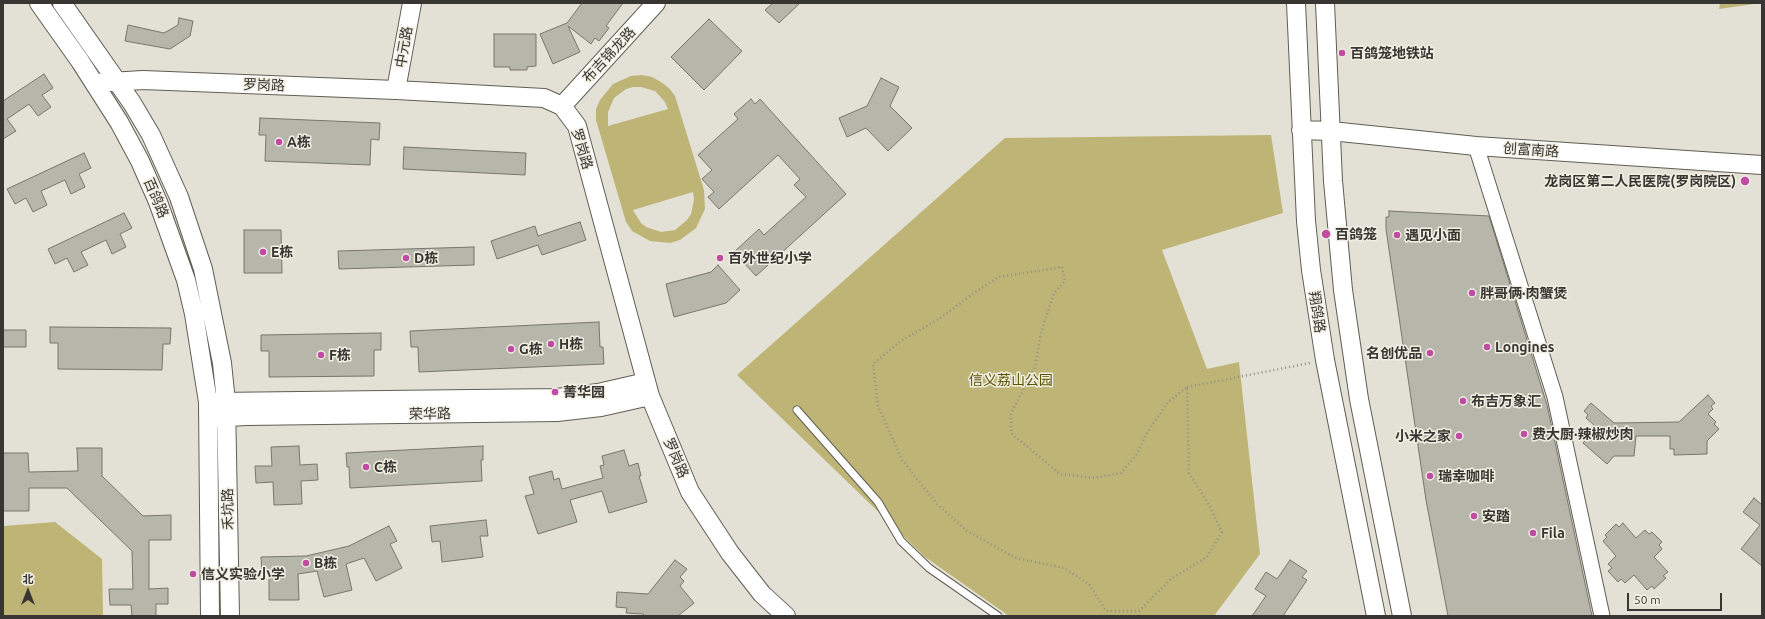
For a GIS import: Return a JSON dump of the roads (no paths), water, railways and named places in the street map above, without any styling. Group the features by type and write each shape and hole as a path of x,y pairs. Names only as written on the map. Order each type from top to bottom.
{"street":[{"name":"百鸽路","path":"39,3 119,122 140,161 174,242 186,280 217,410"},
{"name":"百鸽路","path":"62,3 138,111 179,197 192,233 202,270 219,347 217,410"},
{"name":"中元路","path":"396,90 412,3"},
{"name":"布吉锦龙路","path":"562,106 656,3"},
{"name":"翔鸽路","path":"1296,3 1306,221 1311,270 1325,360 1376,616"},
{"name":"翔鸽路","path":"1325,3 1337,239 1359,400 1402,616"},
{"name":"罗岗路","path":"94,83 143,80 396,90 544,98 562,106 577,126 648,389 690,492 730,553 762,594 786,616"},
{"name":"创富南路","path":"1301,130 1476,146 1762,165"},
{"path":"1476,146 1555,397 1602,616"},
{"name":"荣华路","path":"217,410 557,412 600,408 648,389"},
{"name":"禾坑路","path":"210,616 217,410"},
{"name":"禾坑路","path":"217,410 230,616"}],"lane":[{"path":"797,410 878,502 901,541 929,568 998,616"}],"place":[{"name":"百鸽笼地铁站","path":"1342,53"},
{"name":"A栋","path":"279,142"},
{"name":"龙岗区第二人民医院(罗岗院区)","path":"1745,181"},
{"name":"百鸽笼","path":"1326,234"},
{"name":"遇见小面","path":"1397,235"},
{"name":"E栋","path":"263,252"},
{"name":"D栋","path":"406,258"},
{"name":"百外世纪小学","path":"720,258"},
{"name":"胖哥俩·肉蟹煲","path":"1472,293"},
{"name":"H栋","path":"551,344"},
{"name":"Longines","path":"1487,347"},
{"name":"G栋","path":"511,349"},
{"name":"名创优品","path":"1430,353"},
{"name":"F栋","path":"321,355"},
{"name":"菁华园","path":"555,392"},
{"name":"布吉万象汇","path":"1463,401"},
{"name":"费大厨·辣椒炒肉","path":"1524,434"},
{"name":"小米之家","path":"1459,436"},
{"name":"C栋","path":"366,467"},
{"name":"瑞幸咖啡","path":"1430,476"},
{"name":"安踏","path":"1474,516"},
{"name":"Fila","path":"1533,533"},
{"name":"B栋","path":"306,563"},
{"name":"信义实验小学","path":"193,574"}],"park label":[{"name":"信义荔山公园","path":"1011,380"}]}
